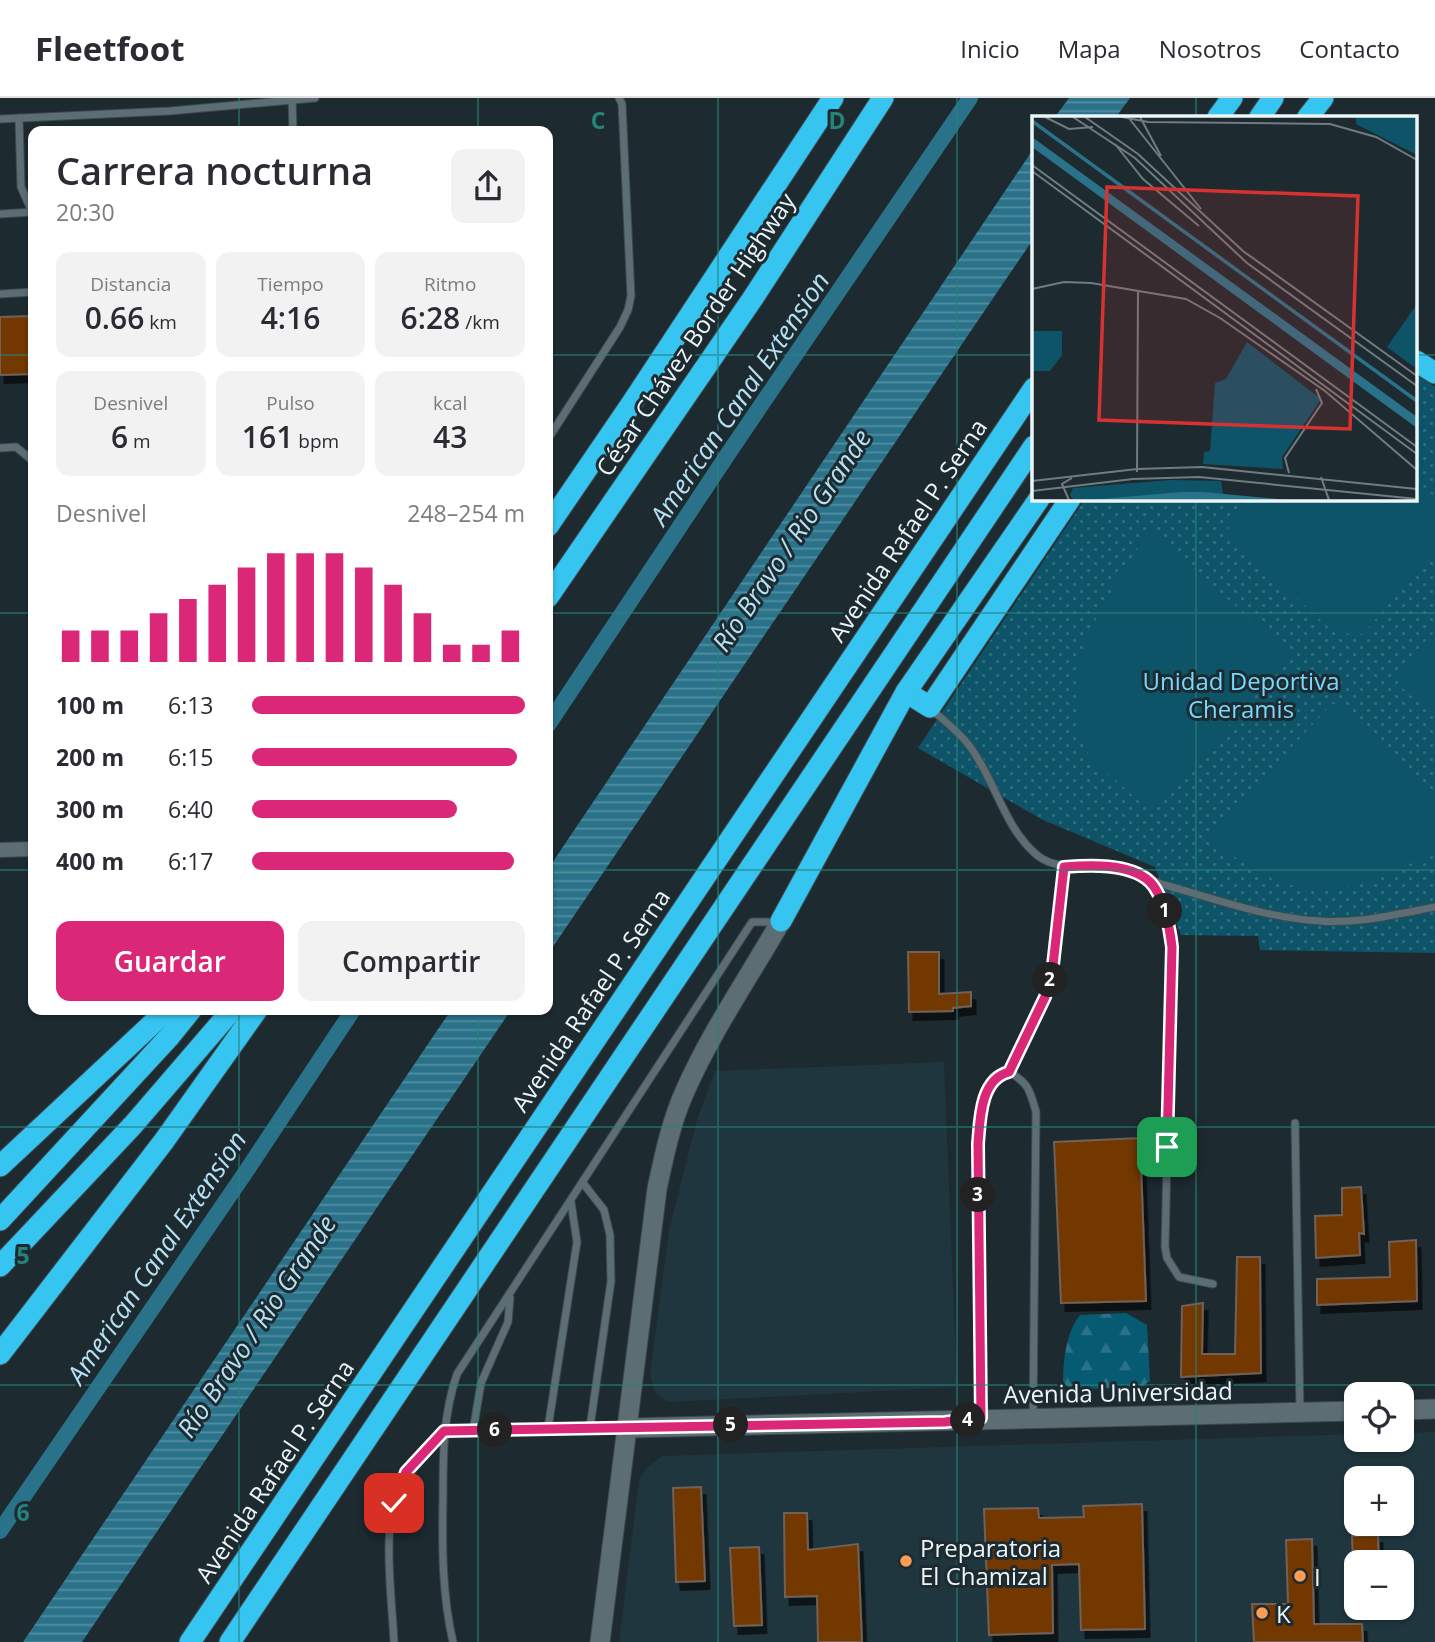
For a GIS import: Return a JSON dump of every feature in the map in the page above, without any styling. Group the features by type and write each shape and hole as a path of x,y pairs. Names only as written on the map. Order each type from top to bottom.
{"highway":[{"name":"César Chávez Border Highway","path":"553,519 833,98"},
{"name":"César Chávez Border Highway","path":"553,590 753,298 883,98"},
{"path":"1219,116 1232,98"},
{"path":"1261,116 1273,98"},
{"path":"1309,116 1322,98"},
{"path":"1418,362 1435,373"},
{"name":"Avenida Rafael P. Serna","path":"190,1642 1032,391"},
{"path":"230,1642 1032,449"},
{"path":"781,921 906,692 1039,500"},
{"path":"906,692 930,707 1069,500"},
{"path":"0,1166 162,1015"},
{"path":"0,1220 187,1015"},
{"path":"0,1266 132,1125 228,1015"},
{"path":"0,1354 164,1141 253,1015"}],"main road":[{"path":"600,1642 657,1189 670,1131 685,1091 707,1047 781,921"},
{"path":"1414,1410 1435,1409"},
{"name":"Avenida Universidad","path":"628,1427 1344,1411"}],"street":[{"path":"0,849 28,849"}],"lane":[{"path":"0,119 170,111 315,98"},
{"path":"553,431 620,327 631,296 622,104 619,98"},
{"path":"292,99 293,126"},
{"path":"19,118 22,187 28,201"},
{"path":"0,214 28,212"},
{"path":"0,294 28,292"},
{"path":"0,448 16,447 28,457"},
{"path":"930,707 968,744 990,781 1014,832 1040,857 1064,867 1094,865 1122,868 1149,881 1272,915 1320,921 1363,920 1435,907"},
{"path":"1009,1072 1045,997 1052,974 1064,867"},
{"path":"1149,881 1169,922 1172,947 1165,1247 1167,1258 1179,1277 1213,1284"},
{"path":"453,1642 442,1556 444,1431 447,1402 457,1374 752,922 781,921"},
{"path":"981,1418 978,1144 981,1113 991,1083 1000,1074 1009,1072 1023,1080 1030,1090 1036,1112 1033,1419"},
{"path":"1295,1123 1300,1413"},
{"path":"583,1183 604,1210 610,1247 611,1281 590,1427"},
{"path":"548,1428 577,1241 571,1202"},
{"path":"473,1431 481,1383 508,1322 510,1295"},
{"path":"394,1642 389,1543 394,1503 406,1472 444,1431 628,1427"}],"shaded area":[{"path":"944,1062 957,1387 669,1402 655,1393 650,1374 669,1230 697,1120 715,1071"},
{"name":"Preparatoria El Chamizal","path":"1435,1432 1435,1642 619,1642 639,1480 646,1469 662,1456 1344,1434 1344,1452 1414,1452 1414,1433"}],"green space":[{"name":"Unidad Deportiva Cheramis","path":"1418,375 1435,387 1435,953 1260,950 1258,936 1181,935 1155,867 1041,819 918,748 1084,500 1418,500"},
{"path":"1418,482 1435,497 1435,549 1363,634 1335,633 1225,533 1250,500 1418,500"},
{"path":"1149,531 1286,650 1286,660 1152,813 1089,756 1078,728 1079,664 1088,634 1119,577"},
{"path":"1435,631 1435,718 1398,684 1398,670"},
{"path":"1342,703 1435,799 1435,848 1380,878 1338,888 1317,889 1297,886 1267,876 1240,861 1207,837 1332,704"},
{"path":"1126,1313 1147,1325 1150,1381 1139,1388 1072,1389 1063,1383 1068,1338 1080,1315"}],"water":[{"path":"1069,98 1130,98 1117,116 1056,116"},
{"name":"Río Bravo / Rio Grande","path":"1032,151 1032,241 553,947 553,862"},
{"name":"Río Bravo / Rio Grande","path":"448,1015 508,1015 82,1642 23,1642"}],"building":[{"path":"28,316 28,374 0,375 0,317"},
{"path":"908,952 939,952 939,994 971,992 971,1006 953,1008 953,1011 909,1012"},
{"path":"1140,1138 1146,1301 1061,1303 1054,1142"},
{"path":"1361,1187 1364,1234 1359,1233 1360,1255 1316,1258 1315,1216 1342,1215 1342,1188"},
{"path":"1416,1240 1417,1301 1317,1305 1317,1279 1390,1277 1389,1242"},
{"path":"1237,1257 1260,1257 1261,1373 1181,1377 1182,1306 1203,1303 1202,1354 1235,1354"},
{"path":"701,1487 705,1581 676,1582 673,1488"},
{"path":"1142,1504 1145,1629 1081,1630 1079,1564 1052,1565 1053,1633 989,1635 984,1509 1038,1508 1039,1518 1084,1517 1083,1506"},
{"path":"784,1513 807,1513 808,1550 858,1544 862,1642 818,1642 817,1596 785,1597"},
{"path":"1352,1536 1378,1536 1379,1550 1353,1550"},
{"path":"1312,1539 1314,1624 1362,1624 1363,1642 1254,1642 1252,1604 1288,1604 1286,1540"},
{"path":"759,1547 762,1625 734,1626 730,1548"}],"waterway":[{"name":"American Canal Extension","path":"553,717 970,98"},
{"name":"American Canal Extension","path":"0,1531 350,1015"}],"place":[{"name":"Preparatoria El Chamizal","path":"906,1561"},
{"name":"I","path":"1300,1576"},
{"name":"K","path":"1262,1613"}],"route":[{"path":"394,1503 406,1472 444,1431 945,1422 981,1418 978,1144 981,1113 991,1083 1000,1074 1009,1072 1045,997 1052,974 1064,867 1094,865 1122,868 1149,881 1169,922 1172,947 1167,1147"}]}
